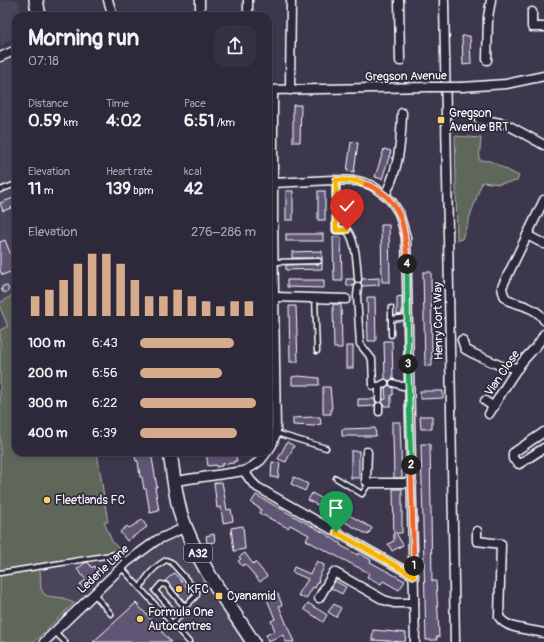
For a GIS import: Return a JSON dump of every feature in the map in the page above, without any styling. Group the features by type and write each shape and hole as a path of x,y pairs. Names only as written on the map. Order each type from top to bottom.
{"main road":[{"path":"36,0 38,12"},
{"name":"A32","path":"171,456 174,482 182,515 195,548 209,575 253,642"}],"street":[{"path":"108,0 111,12"},
{"path":"200,0 200,12"},
{"path":"248,0 248,12"},
{"path":"290,90 291,0"},
{"path":"399,0 400,62"},
{"name":"Henry Cort Way","path":"444,0 455,642"},
{"path":"487,60 488,17 491,0"},
{"path":"532,12 532,27 544,27"},
{"path":"0,57 12,52"},
{"name":"Gregson Avenue","path":"272,90 462,87 506,84 544,76"},
{"path":"385,195 392,184 397,168 401,140 402,113"},
{"path":"479,119 506,124 544,145"},
{"path":"272,152 272,197"},
{"path":"273,183 336,180 358,181 371,185 385,195 392,202 399,213 406,238 415,642"},
{"path":"336,180 336,230 347,230 351,234 358,279"},
{"path":"544,200 503,283 502,288 503,294 508,301 536,311 544,320"},
{"path":"527,235 544,244"},
{"path":"272,243 274,262 272,272"},
{"path":"272,282 275,297 276,432 272,445"},
{"path":"358,286 357,296 360,344 372,359 373,386 382,384 379,399"},
{"path":"275,297 346,299"},
{"name":"Vian Close","path":"489,414 524,359 536,347 544,334"},
{"path":"462,340 463,352 501,366 518,368"},
{"path":"393,383 402,386 409,386"},
{"name":"Vian Close","path":"485,401 494,407"},
{"path":"544,432 513,453 513,459 519,464 544,448"},
{"path":"368,452 366,480 369,482 412,483"},
{"path":"182,480 244,471 257,463 264,456"},
{"path":"244,471 257,487 414,576"},
{"name":"Lederle Lane","path":"44,642 124,564 157,540 186,527"},
{"path":"477,531 476,541 501,544 499,617 503,623 512,627 544,633"},
{"path":"319,598 334,572 384,600 394,603 414,603"}],"lane":[{"path":"0,190 12,186"},
{"path":"274,262 318,261"},
{"path":"315,298 317,351"},
{"path":"391,308 391,335"},
{"path":"391,319 408,317"},
{"path":"276,432 326,448"},
{"path":"336,478 362,494 369,482"},
{"path":"0,573 111,555 120,555 124,564 140,588 189,642"},
{"path":"140,588 146,578 159,564 166,560 171,562 179,570 197,591 197,596 187,605 182,604 166,585 161,584 155,591 179,617 172,623"},
{"path":"93,594 111,614"},
{"path":"55,632 65,642"}],"shaded area":[{"path":"0,0 19,0 20,12 12,12 12,38 0,46"},
{"path":"12,58 12,456 98,456 108,522 104,522 112,541 125,556 180,524 194,562 245,642 0,642 0,63"}],"green space":[{"path":"455,136 481,138 479,160 490,161 519,176 517,181 499,184 482,182 462,239 457,240"},
{"path":"12,296 12,456 98,456 108,522 104,522 112,541 119,549 93,557 0,571 0,330 8,326 0,308 0,303"},
{"path":"40,569 41,589 44,594 47,596 63,598 74,603 34,642 0,642 0,575"}],"building":[{"path":"462,36 470,36 471,64 463,65"},
{"path":"293,105 301,105 300,142 293,142"},
{"path":"351,142 358,143 354,172 347,171"},
{"path":"384,149 391,151 382,179 375,177"},
{"path":"286,191 293,191 293,220 286,220"},
{"path":"318,191 325,191 325,220 318,220"},
{"path":"12,198 12,208 3,211 0,203"},
{"path":"381,225 389,225 390,282 382,282"},
{"path":"286,234 323,234 323,241 286,241"},
{"path":"333,237 341,237 342,281 334,281"},
{"path":"5,240 12,258 12,271 2,275 0,270 0,242"},
{"path":"322,251 322,260 319,258 292,258 292,252"},
{"path":"322,262 322,269 286,270 286,265 319,264"},
{"path":"423,272 431,272 432,366 425,366"},
{"path":"379,278 379,285 362,286 362,279"},
{"path":"346,279 353,279 355,282 353,286 347,286"},
{"path":"287,280 324,280 324,288 287,287"},
{"path":"5,285 8,286 8,292 5,293 2,292 1,289 2,286"},
{"path":"402,296 402,314 397,315 397,297"},
{"path":"367,297 375,297 376,341 368,341"},
{"path":"333,304 341,304 342,348 334,348"},
{"path":"289,306 296,306 298,362 290,362"},
{"path":"384,341 392,341 393,379 389,381 385,379"},
{"path":"346,346 353,346 353,368 346,368"},
{"path":"298,376 319,378 319,385 292,385 292,377"},
{"path":"389,385 393,388 393,395 391,395 391,406 384,406 382,402 386,399 385,388"},
{"path":"323,387 330,387 332,408 331,414 323,414"},
{"path":"420,391 443,391 443,398 421,399"},
{"path":"358,399 374,399 376,402 374,406 358,407"},
{"path":"420,416 432,416 432,429 421,429"},
{"path":"320,417 321,424 314,426 293,425 293,418"},
{"path":"392,422 400,422 402,478 394,478"},
{"path":"375,428 376,436 342,436 342,429"},
{"path":"287,442 294,446 286,462 278,459"},
{"path":"421,444 430,444 432,581 436,581 439,637 436,637 437,640 426,640"},
{"path":"351,451 359,451 359,478 351,478"},
{"path":"135,456 152,456 159,511 150,513 146,489 144,489 142,477 140,477 138,461 136,461"},
{"path":"207,456 236,456 237,461 234,461 234,463 222,464 222,466 216,467 216,465 208,466"},
{"path":"272,462 280,463 278,478 271,477"},
{"path":"294,477 308,484 305,491 291,484"},
{"path":"222,482 227,510 231,509 233,521 223,523 221,507 217,508 214,483"},
{"path":"393,489 402,489 402,533 396,533 403,545 392,551 388,544 394,541"},
{"path":"312,493 345,510 344,512 372,528 368,535 308,500"},
{"path":"256,495 326,534 341,544 340,545 358,555 359,553 371,560 370,562 405,581 399,590 383,581 381,584 367,577 369,573 306,540 309,535 290,525 288,528 259,513 261,509 251,503"},
{"path":"142,520 147,527 127,541 120,532 127,526 129,528"},
{"path":"243,526 245,549 234,551 231,528"},
{"path":"214,534 215,542 207,543 206,536"},
{"path":"245,553 253,564 255,562 267,576 260,582 245,564 242,566 238,561 241,559 239,557"},
{"path":"317,561 324,565 324,567 315,588 313,587 306,599 298,595 308,579 292,572 294,567 310,574"},
{"path":"88,562 92,568 94,566 98,572 94,575 96,579 83,588 80,584 86,580 77,569"},
{"name":"KFC","path":"174,573 193,594 186,601 184,601 169,583 165,581"},
{"path":"335,581 346,587 342,594 331,588"},
{"path":"278,594 282,605 279,606 294,642 286,642 283,635 268,641 266,635 275,631 271,621 275,619 267,599"},
{"path":"136,603 171,642 93,642"},
{"path":"308,603 327,615 323,622 304,609"},
{"path":"334,604 341,608 336,617 328,612"},
{"path":"373,630 406,633 405,642 372,640"}],"place":[{"name":"Gregson Avenue BRT","path":"441,120"},
{"name":"Fleetlands FC","path":"47,500"},
{"name":"KFC","path":"179,589"},
{"name":"Cyanamid","path":"219,596"},
{"name":"Formula One Autocentres","path":"140,619"}],"route":[{"path":"336,532 414,576 406,238 399,213 392,202 385,195 371,185 358,181 336,180 336,230 347,230"}]}
